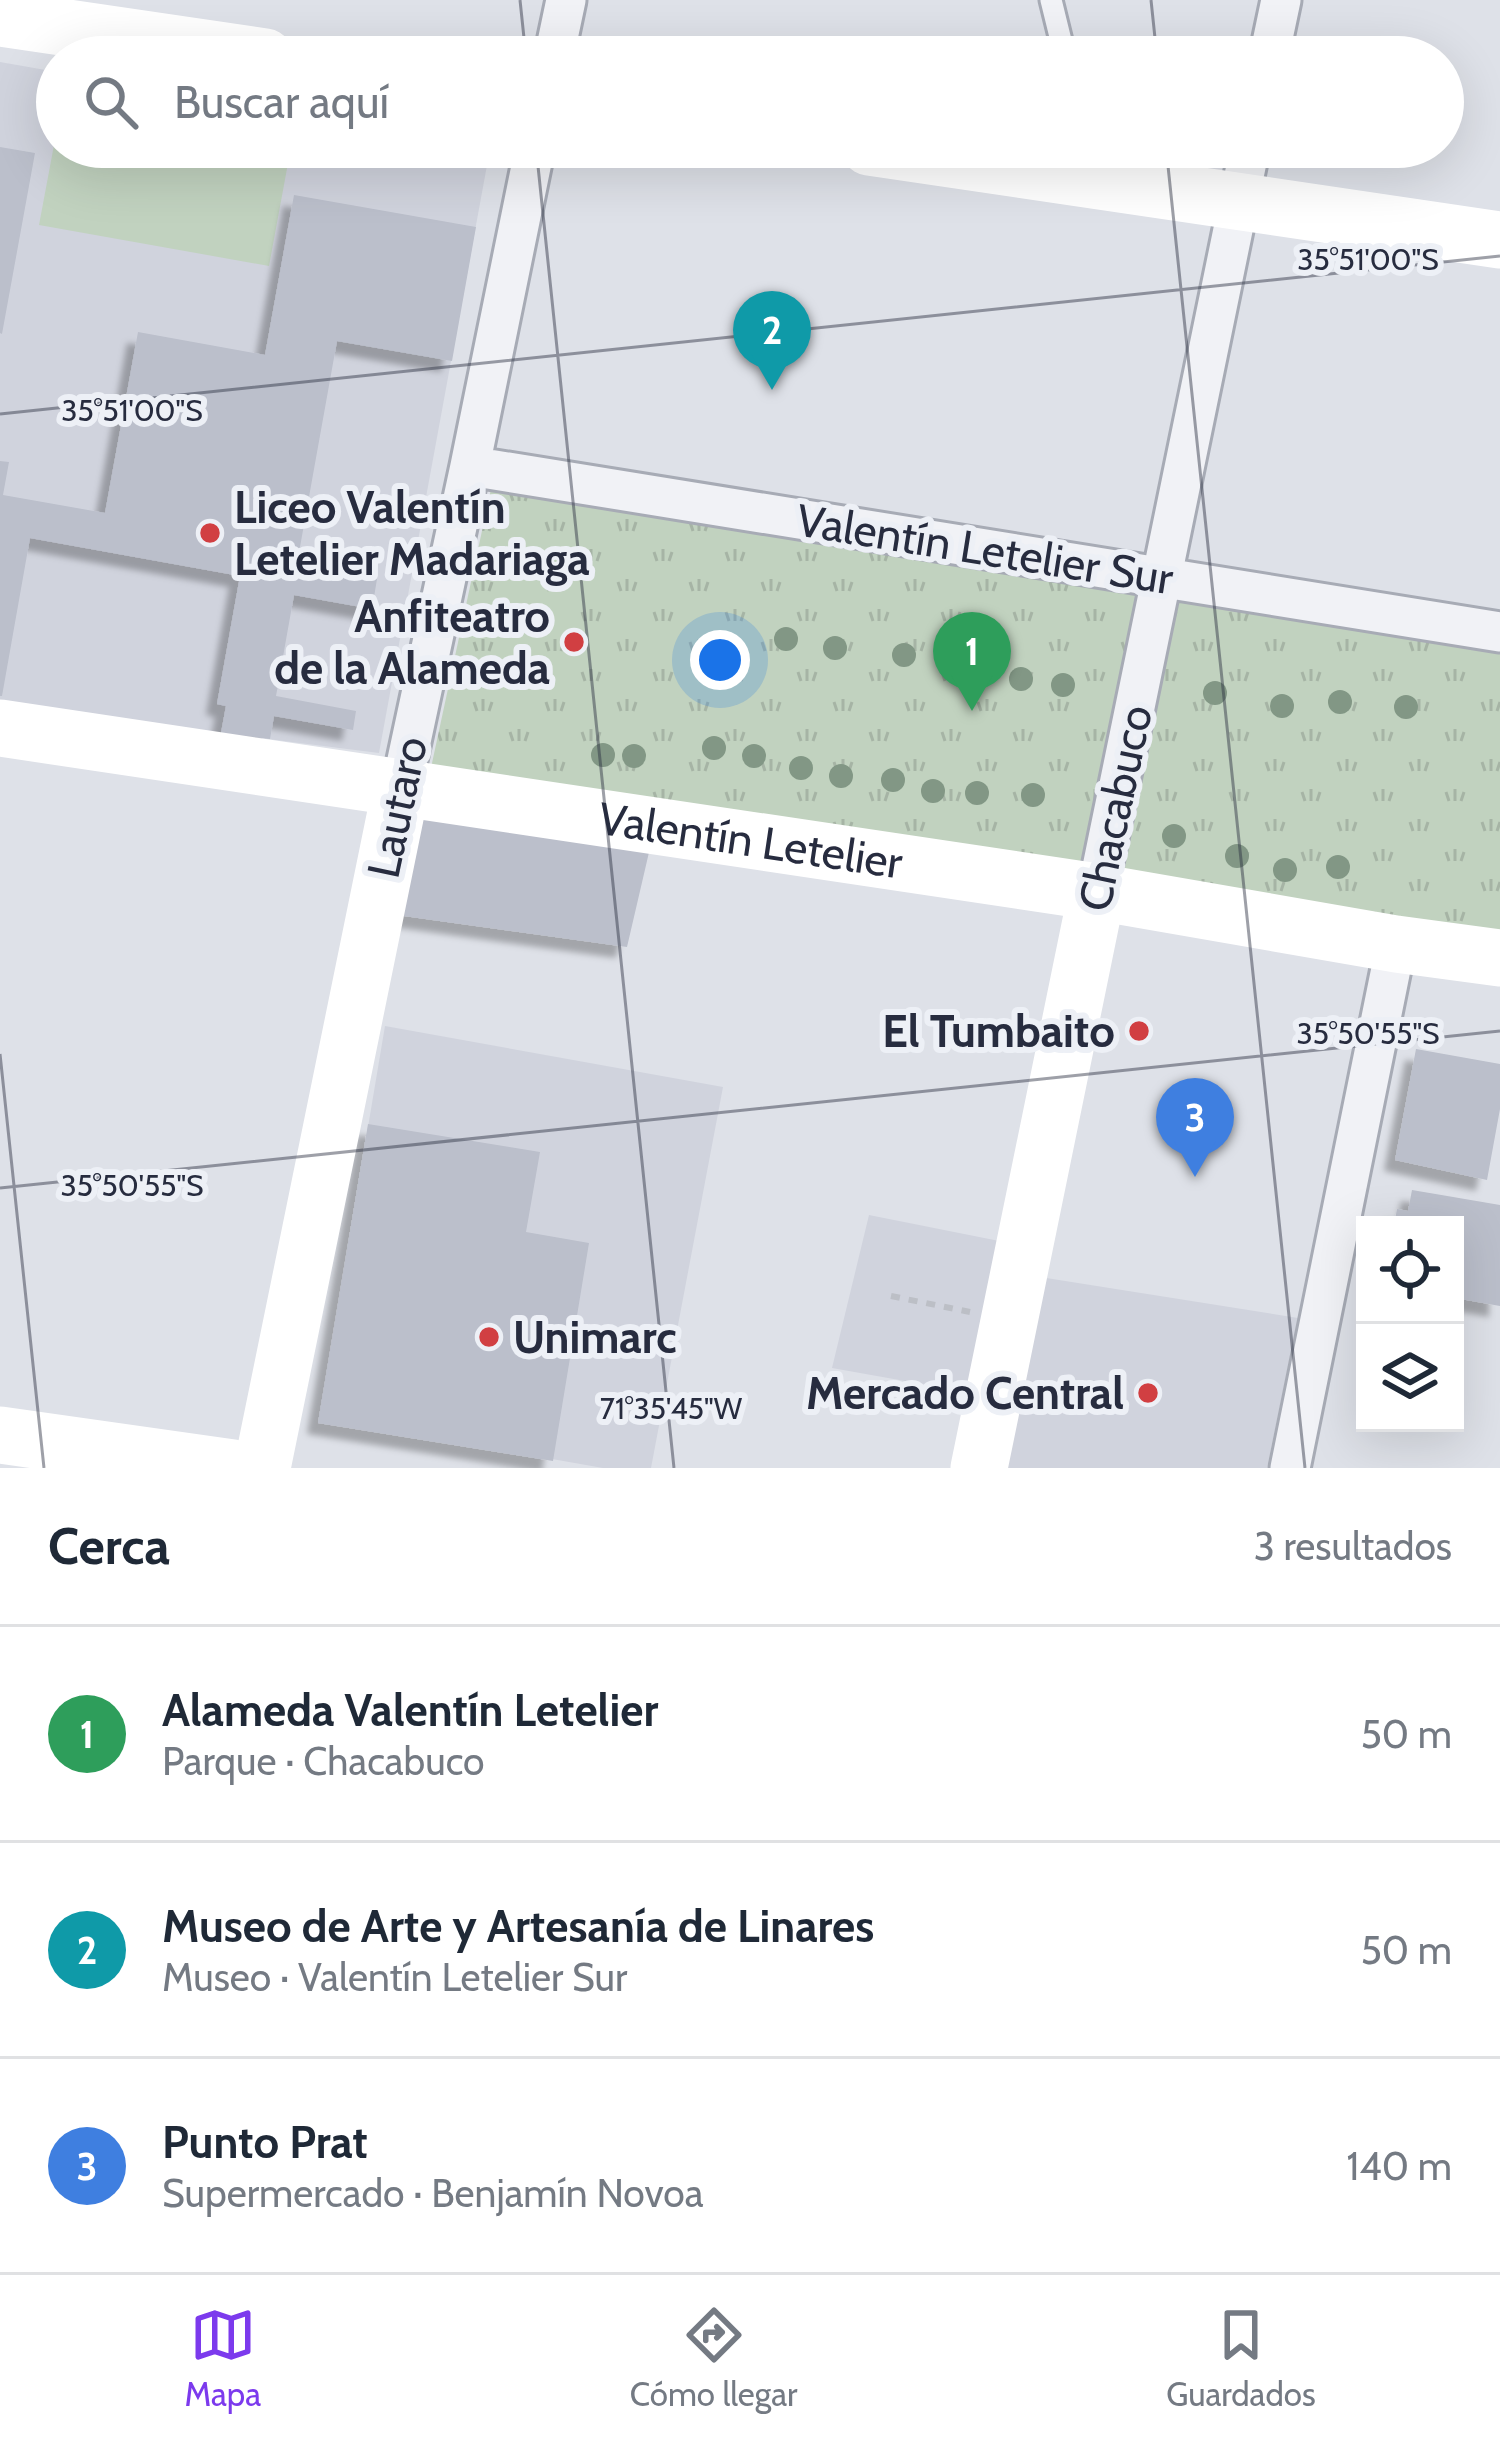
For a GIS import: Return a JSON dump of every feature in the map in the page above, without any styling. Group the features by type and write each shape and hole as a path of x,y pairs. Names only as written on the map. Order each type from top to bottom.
{"street":[{"path":"558,36 566,0"},
{"path":"1273,36 1281,0"},
{"path":"0,18 122,36"},
{"name":"Lautaro","path":"262,1468 531,168"},
{"path":"1087,168 1238,202 1500,240"},
{"name":"Chacabuco","path":"979,1468 1245,168"},
{"name":"Valentín Letelier Sur","path":"470,466 1500,632"},
{"name":"Valentín Letelier","path":"0,728 1097,892 1500,958"},
{"path":"1290,1468 1396,944"},
{"path":"0,1435 233,1468"}],"lane":[{"path":"1051,0 1060,36"}],"path":[{"path":"891,1296 1010,1321"}],"shaded area":[{"name":"Liceo Valentín Letelier Madariaga","path":"0,62 36,68 36,168 487,168 379,753 0,705"},
{"path":"385,1026 723,1087 651,1468 603,1468 319,1418"},
{"path":"869,1215 1019,1245 989,1396 832,1368"},
{"name":"Mercado Central","path":"1040,1277 1298,1318 1267,1468 997,1468"}],"green space":[{"path":"50,168 287,168 269,266 39,225"},
{"path":"491,489 1500,645 1500,936 429,777"}],"building":[{"path":"0,147 35,153 2,334 0,333"},
{"path":"294,195 476,227 452,361 337,341 300,547 319,550 316,568 377,579 372,609 294,595 276,696 356,711 353,730 274,716 270,739 221,733 226,706 217,704 240,576 30,538 0,696 0,461 9,462 3,495 105,513 138,332 265,355"},
{"path":"424,815 650,848 627,947 404,916"},
{"path":"1416,1049 1500,1064 1500,1109 1487,1180 1395,1160"},
{"path":"368,1124 540,1152 526,1232 589,1243 553,1461 318,1423"},
{"path":"1412,1190 1500,1205 1500,1306 1464,1300 1464,1216 1396,1216 1397,1209 1408,1211"}],"place":[{"name":"Museo de Arte y Artesanía de Linares","path":"772,390"},
{"name":"Liceo Valentín Letelier Madariaga","path":"210,533"},
{"name":"Anfiteatro de la Alameda","path":"574,642"},
{"name":"Alameda Valentín Letelier","path":"972,711"},
{"name":"El Tumbaito","path":"1139,1031"},
{"name":"Punto Prat","path":"1195,1177"},
{"name":"Unimarc","path":"489,1337"},
{"name":"Mercado Central","path":"1148,1393"}]}
